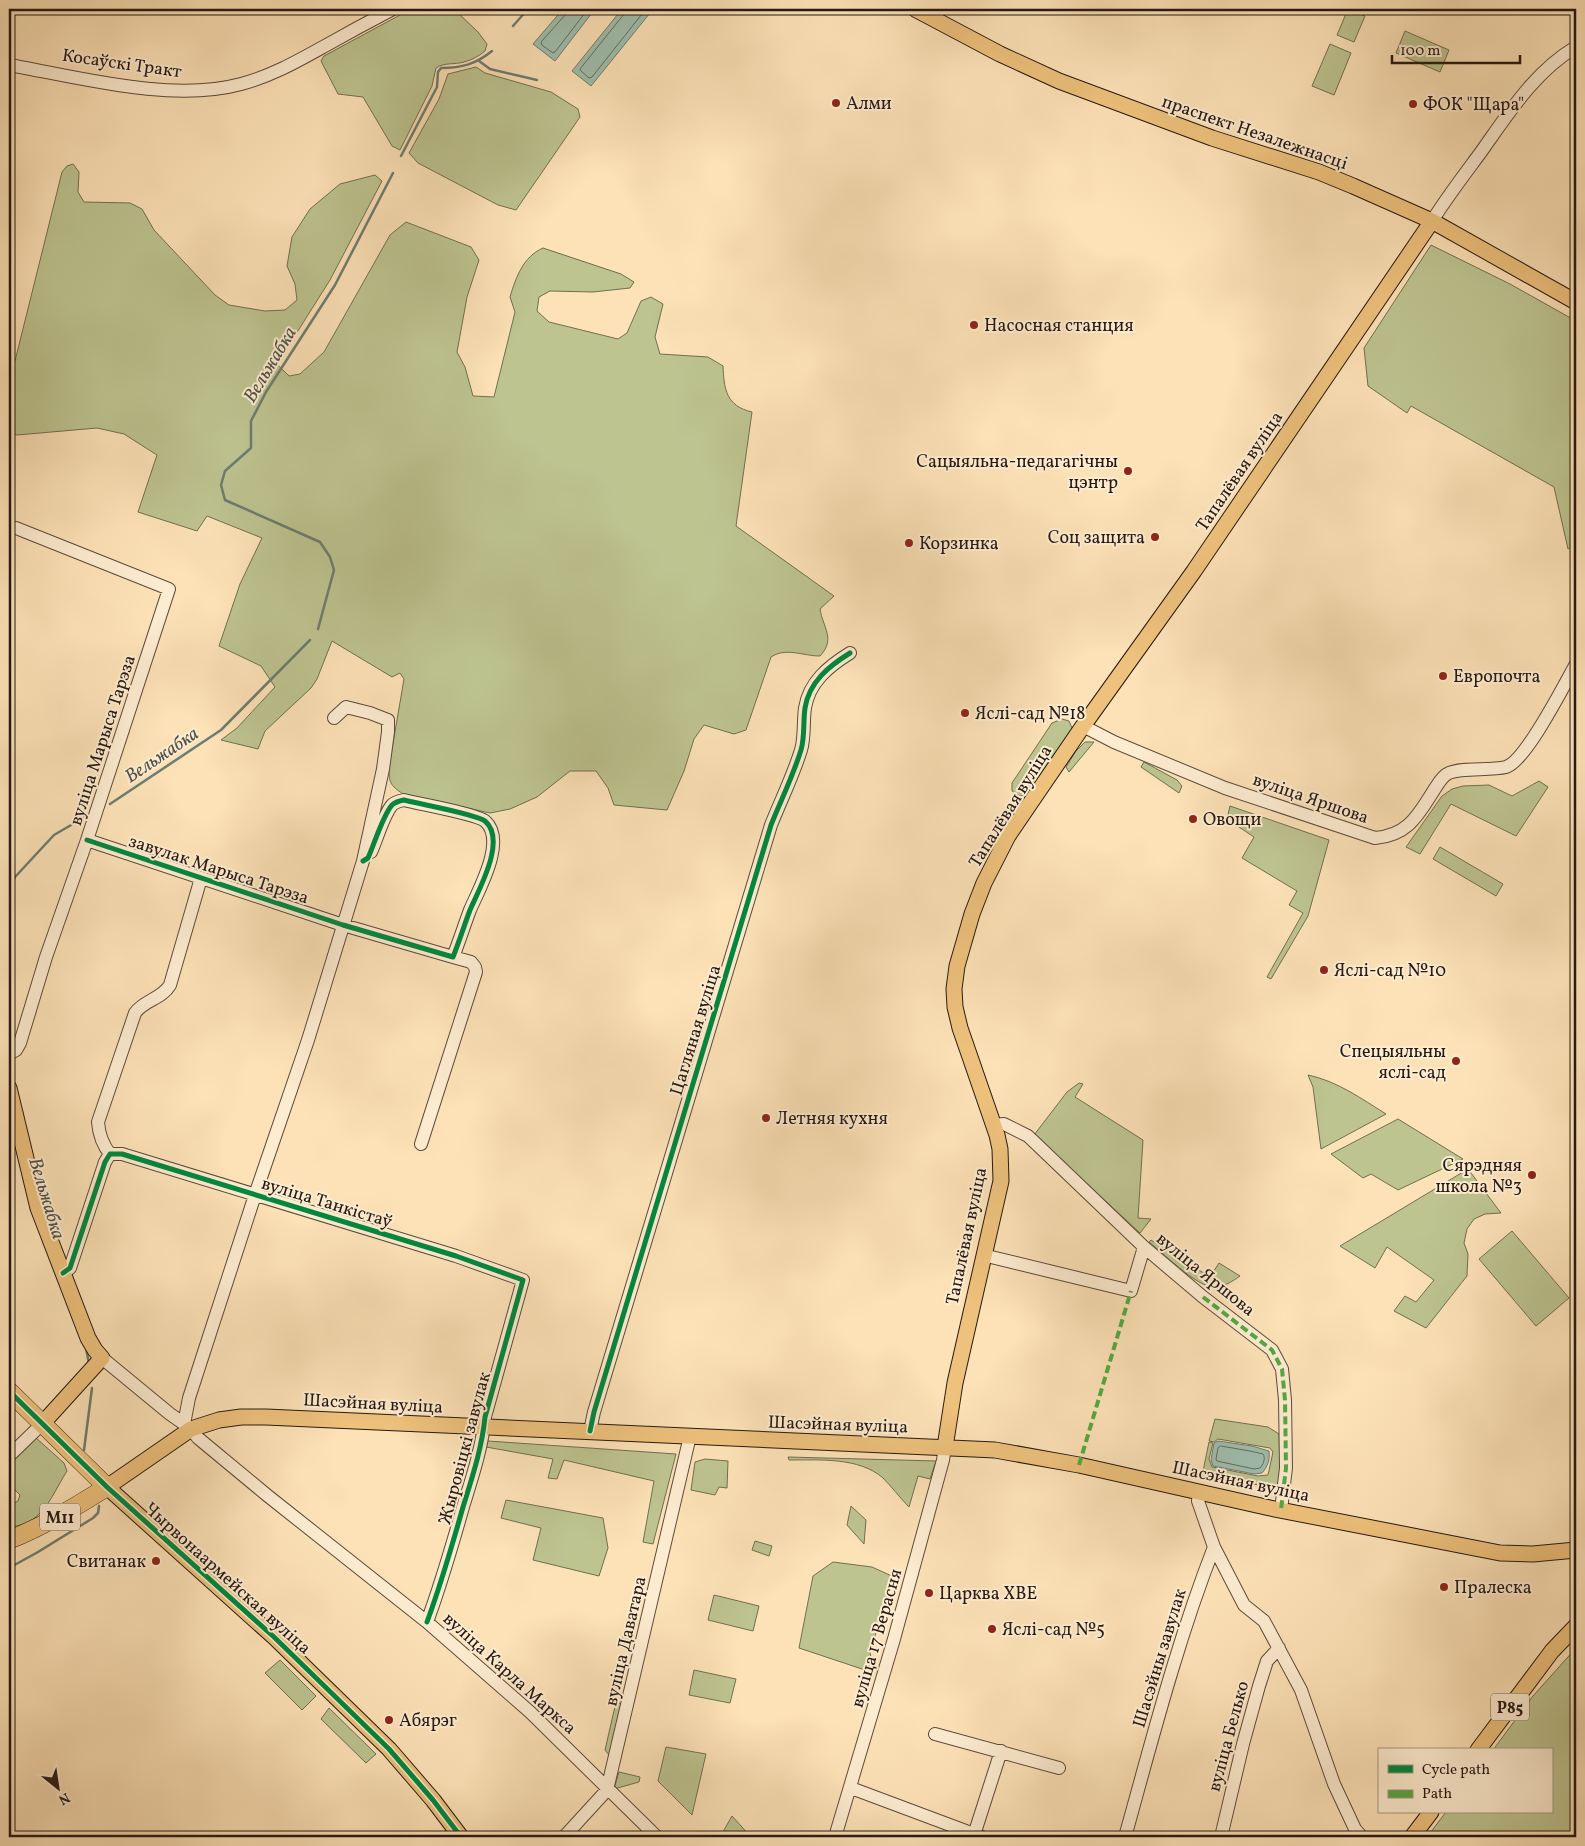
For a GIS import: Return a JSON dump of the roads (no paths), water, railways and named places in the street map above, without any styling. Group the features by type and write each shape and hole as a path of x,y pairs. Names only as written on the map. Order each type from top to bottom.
{"highway":[{"name":"Чырвонаармейская вуліца","path":"9,1391 107,1487"},
{"name":"М11","path":"9,1540 35,1530 107,1487"}],"main road":[{"name":"праспект Незалежнасці","path":"915,9 1000,54 1059,81 1212,138 1319,172 1432,221 1576,302"},
{"name":"Тапалёвая вуліца","path":"945,1447 955,1383 1001,1181 1000,1149 994,1125 954,1007 957,966 972,914 984,883 1008,836 1083,726 1194,571 1432,221"},
{"path":"9,1088 38,1208 88,1338 102,1358 42,1424"},
{"name":"Шасэйная вуліца","path":"107,1487 187,1426 241,1417 266,1417 945,1447 1024,1454 1281,1510 1500,1553 1533,1554 1576,1550"},
{"name":"Чырвонаармейская вуліца","path":"107,1487 267,1631 389,1749 433,1800 461,1837"},
{"name":"Р85","path":"1479,1748 1552,1651 1576,1626"},
{"path":"1412,1837 1429,1814"}],"street":[{"name":"Косаўскі Тракт","path":"9,65 148,89 188,91 213,89 240,85 275,72 393,9"},
{"path":"1432,221 1512,107 1558,60 1576,47"},
{"name":"вуліца Марыса Тарэза","path":"9,1054 16,1050 20,1043 46,957 87,840 169,589 16,528"},
{"name":"Цагляная вуліца","path":"590,1431 591,1422 771,825 802,747 805,707 809,691 829,666 850,653"},
{"name":"вуліца Яршова","path":"1083,726 1114,742 1225,788 1375,838 1390,837 1413,822 1440,781 1448,773 1504,767 1516,760 1541,725 1576,664"},
{"name":"вуліца Танкістаў","path":"187,1426 189,1398 308,1040 363,861 383,769 388,720 346,707 334,718"},
{"name":"вуліца Танкістаў","path":"363,861 368,858 387,814 397,802 404,800 476,817 487,823 493,834 493,846 489,864 453,957"},
{"name":"завулак Марыса Тарэза","path":"87,840 343,925"},
{"path":"63,1273 70,1268 105,1162 116,1154 103,1145 99,1134 98,1122 135,1013 139,1007 166,992 170,984 201,878"},
{"path":"343,925 471,962 475,967 476,972 421,1144"},
{"name":"вуліца Яршова","path":"994,1125 1004,1124 1028,1136 1144,1246 1203,1297 1272,1350 1278,1358 1282,1369 1286,1410 1286,1468 1281,1510"},
{"name":"вуліца Танкістаў","path":"116,1154 456,1256 523,1280"},
{"path":"984,1255 1131,1292 1144,1246"},
{"name":"Жыровіцкі завулак","path":"427,1622 444,1575 471,1482 523,1280"},
{"path":"102,1358 187,1426"},
{"path":"9,1456 42,1424"},
{"name":"вуліца Карла Маркса","path":"187,1426 198,1438 236,1470 427,1622 530,1712 607,1790 657,1837"},
{"name":"вуліца Даватара","path":"564,1837 607,1790 690,1436"},
{"name":"вуліца 17 Верасня","path":"835,1837 906,1598 945,1447"},
{"path":"1199,1491 1198,1500 1214,1547 1244,1605 1264,1622 1301,1690 1334,1784 1355,1829 1362,1837"},
{"name":"Шасэйны завулак","path":"1125,1837 1192,1603 1214,1547"},
{"name":"вуліца Белько","path":"1221,1837 1242,1744 1259,1686 1267,1662 1279,1648"},
{"path":"935,1734 1059,1768"},
{"path":"851,1788 978,1836 1001,1751"}],"water":[{"path":"563,9 595,9 555,61 533,44"},
{"path":"622,9 646,9 650,13 591,86 572,71"},
{"path":"1218,1441 1252,1446 1269,1451 1267,1465 1262,1473 1254,1474 1213,1466 1211,1460 1214,1443"}],"waterway":[{"name":"Вельжабка","path":"513,26 528,9"},
{"name":"Вельжабка","path":"401,156 437,87 438,72 441,68 468,64 492,51"},
{"path":"479,61 490,69 537,80"},
{"name":"Вельжабка","path":"318,629 334,570 330,557 320,542 225,500 221,485 225,471 251,448 251,421 266,392 335,285 393,173"},
{"name":"Вельжабка","path":"110,804 221,730 310,640"},
{"name":"Вельжабка","path":"9,891 15,877 54,835 90,814"},
{"name":"Вельжабка","path":"86,1348 89,1364"},
{"name":"Вельжабка","path":"84,1450 92,1388"},
{"name":"Вельжабка","path":"9,1568 93,1518 98,1513 99,1506"}],"place":[{"name":"Алми","path":"836,103"},
{"name":"ФОК \"Щара\"","path":"1413,104"},
{"name":"Насосная станция","path":"974,325"},
{"name":"Сацыяльна-педагагічны цэнтр","path":"1128,471"},
{"name":"Соц защита","path":"1155,537"},
{"name":"Корзинка","path":"909,543"},
{"name":"Европочта","path":"1443,676"},
{"name":"Яслі-сад №18","path":"965,713"},
{"name":"Овощи","path":"1193,819"},
{"name":"Яслі-сад №10","path":"1324,970"},
{"name":"Спецыяльны яслі-сад","path":"1456,1061"},
{"name":"Летняя кухня","path":"766,1118"},
{"name":"Сярэдняя школа №3","path":"1532,1175"},
{"name":"Свитанак","path":"156,1561"},
{"name":"Пралеска","path":"1444,1587"},
{"name":"Царква ХВЕ","path":"929,1593"},
{"name":"Яслі-сад №5","path":"992,1629"},
{"name":"Абярэг","path":"389,1720"}]}
